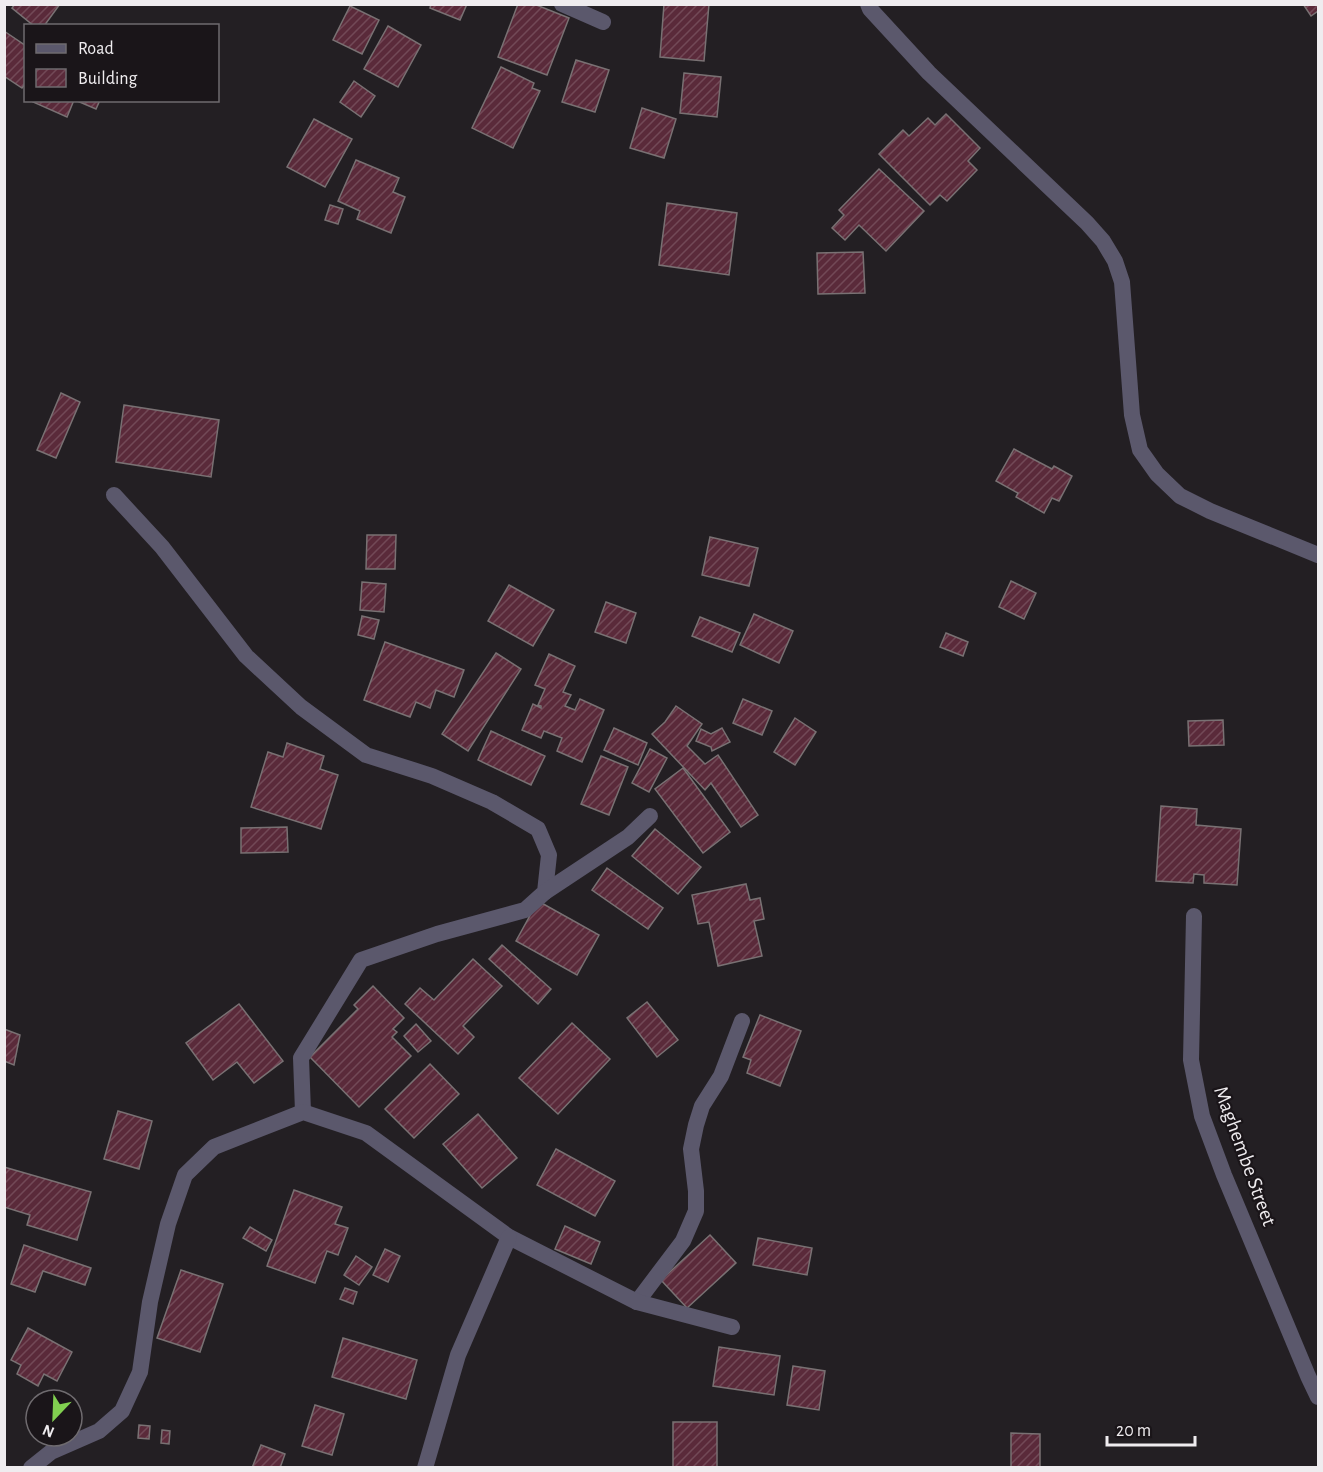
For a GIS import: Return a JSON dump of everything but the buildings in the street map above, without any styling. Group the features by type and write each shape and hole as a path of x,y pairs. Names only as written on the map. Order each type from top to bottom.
{"street":[{"path":"562,4 603,22"},
{"path":"868,4 870,9 929,73 1087,223 1103,241 1115,261 1122,282 1132,415 1140,450 1157,474 1180,496 1210,511 1318,555"},
{"path":"114,495 162,547 246,656 301,707 366,755 432,776 492,802 538,829 549,855 546,892"},
{"path":"303,1112 301,1058 361,960 437,934 525,910 546,892 628,837 650,816"},
{"name":"Maghembe Street","path":"1194,916 1191,1060 1202,1116 1224,1175 1318,1397"},
{"path":"637,1302 683,1241 696,1211 691,1149 696,1125 702,1106 721,1076 742,1021"},
{"path":"31,1467 51,1452 99,1431 122,1411 140,1372 150,1302 168,1224 185,1174 214,1147 303,1112 366,1133 508,1237 637,1302 732,1328"},
{"path":"425,1467 458,1355 508,1237"}]}
